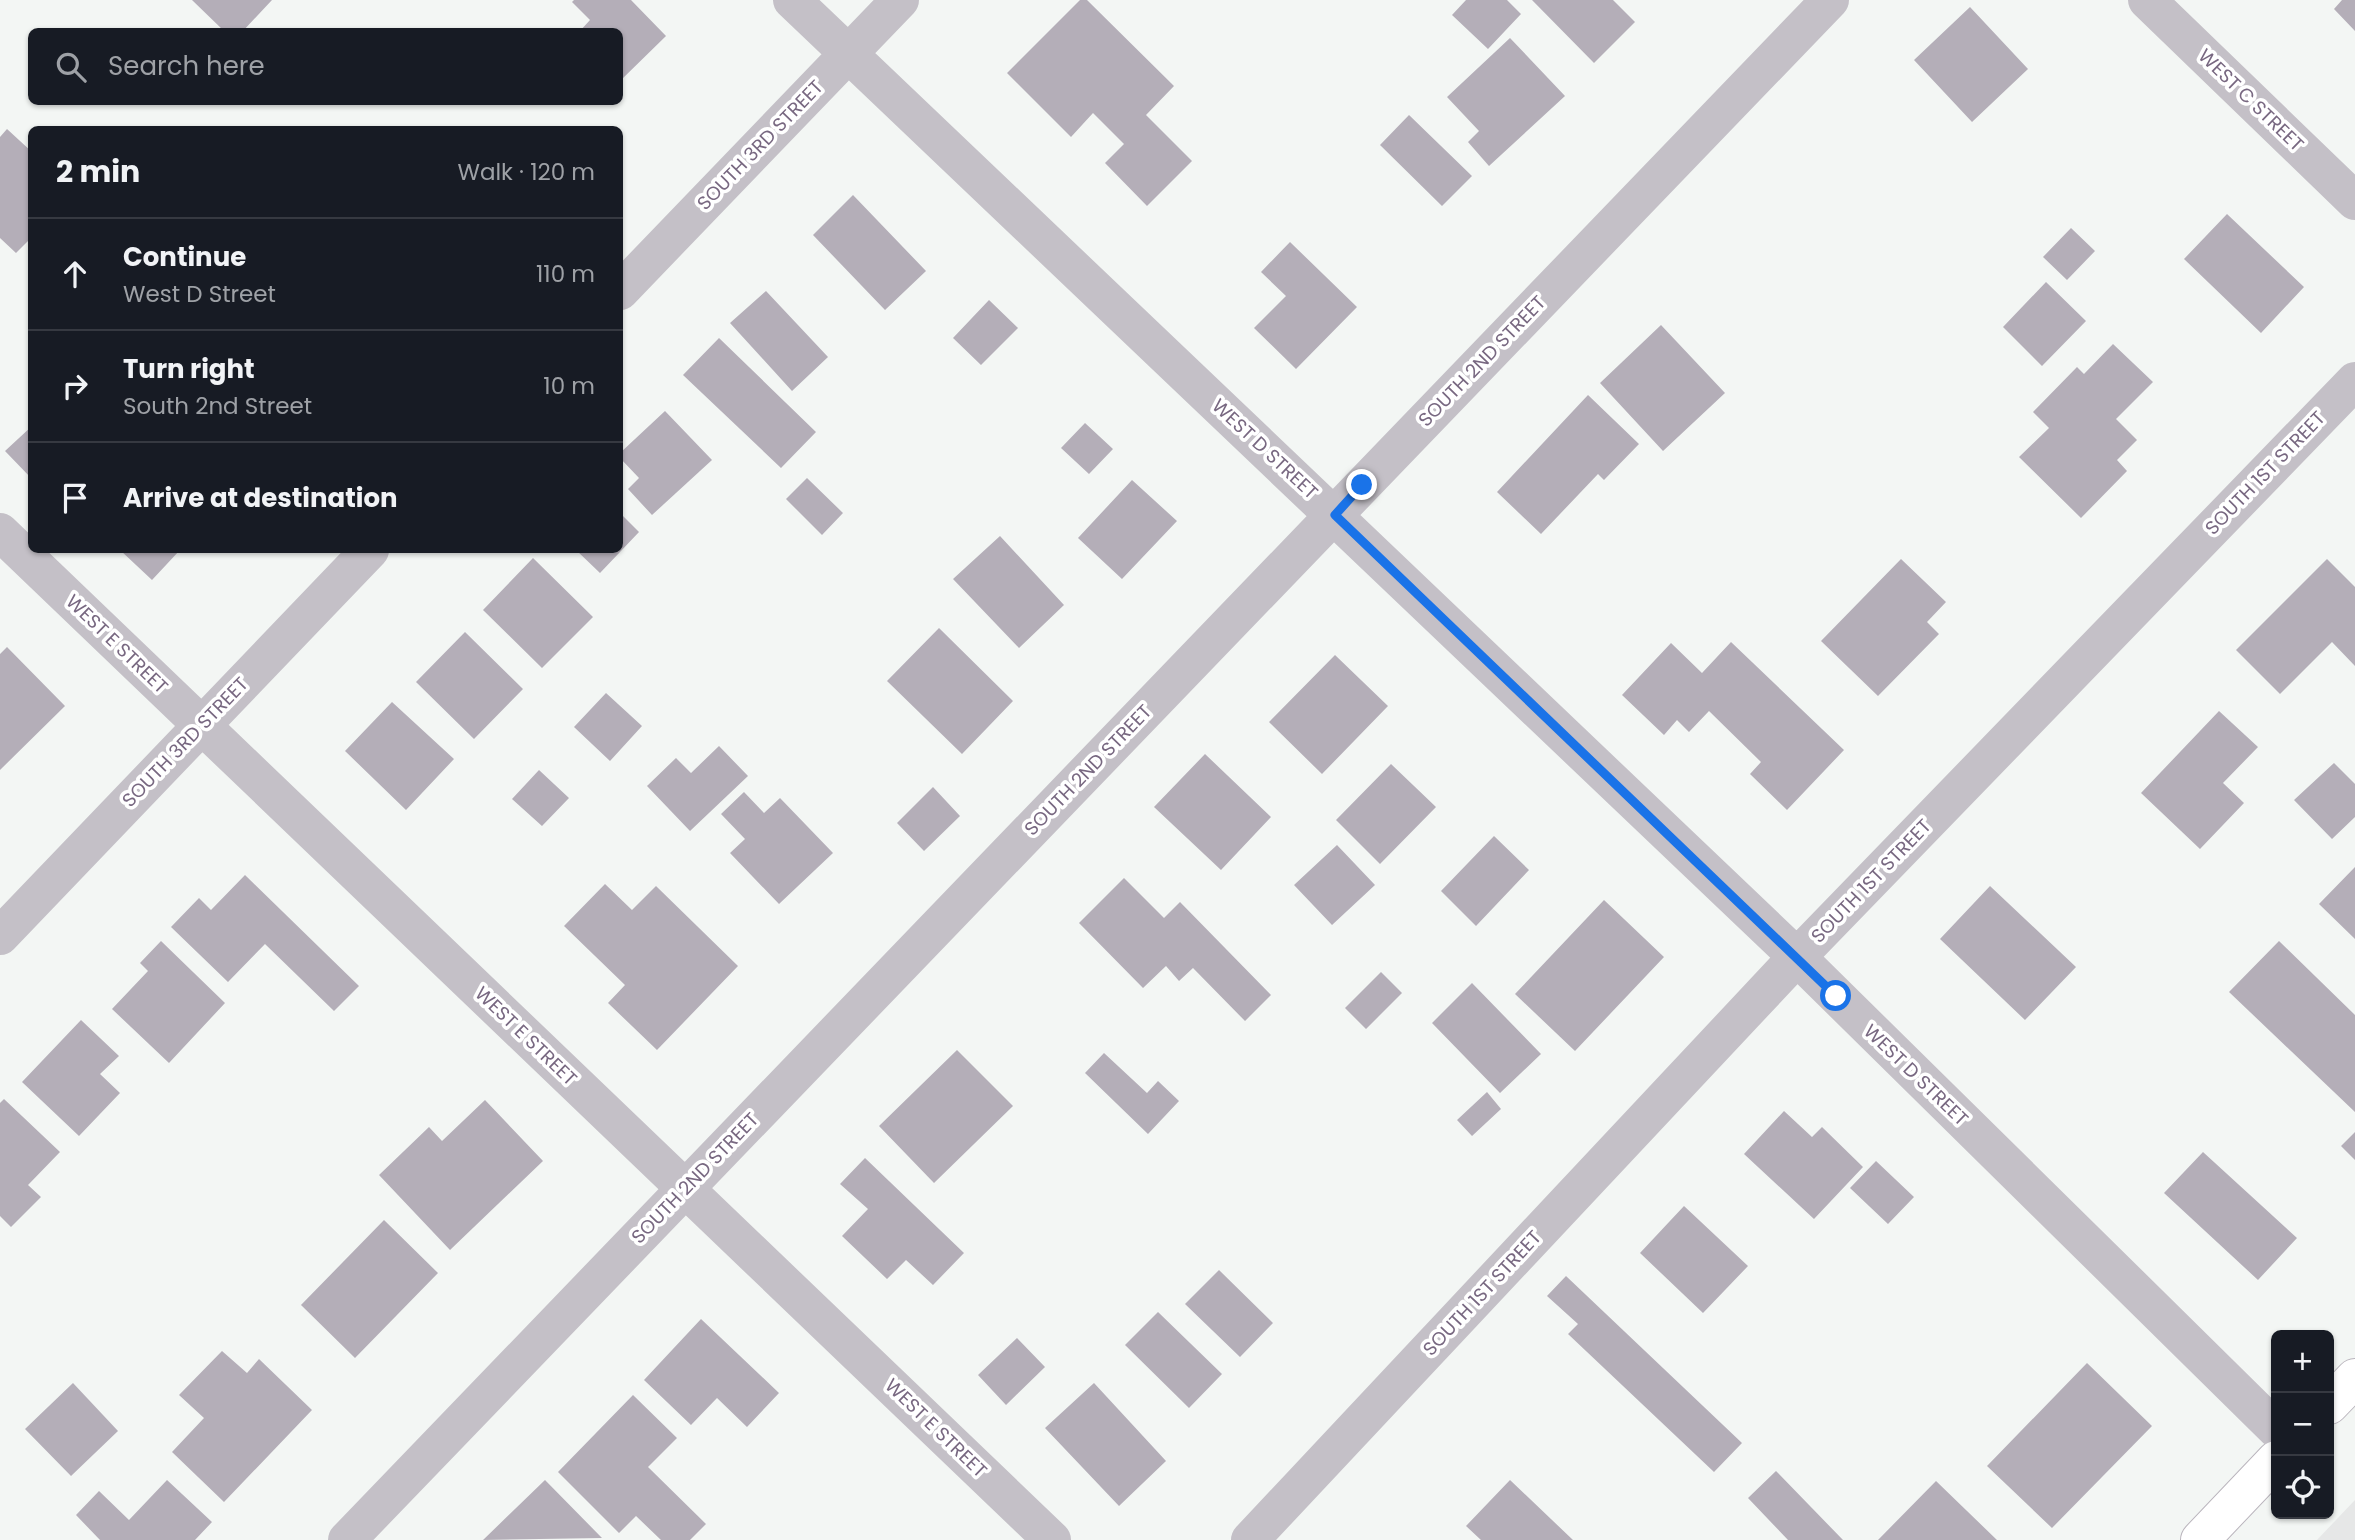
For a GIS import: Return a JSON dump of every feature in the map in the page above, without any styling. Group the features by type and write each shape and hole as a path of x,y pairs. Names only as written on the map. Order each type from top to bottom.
{"main road":[{"path":"2334,1400 2355,1378"},
{"path":"2200,1540 2271,1465"}],"street":[{"name":"WEST D STREET","path":"792,0 1797,957 2271,1424"},
{"name":"SOUTH 3RD STREET","path":"623,288 900,0"},
{"name":"SOUTH 2ND STREET","path":"347,1540 1830,0"},
{"name":"WEST C STREET","path":"2147,0 2355,201"},
{"name":"SOUTH 1ST STREET","path":"1250,1540 1797,957 2355,381"},
{"name":"WEST E STREET","path":"0,532 1052,1540"},
{"name":"SOUTH 3RD STREET","path":"0,936 367,553"}],"shaded area":[{"path":"2355,1500 2355,1540 2317,1540"}],"building":[{"path":"192,0 272,0 246,28 221,28"},
{"path":"631,0 666,36 623,78 623,28 583,28 590,20 572,2"},
{"path":"1080,0 1087,0 1174,86 1146,115 1192,161 1147,206 1105,163 1124,144 1093,113 1071,137 1007,73"},
{"path":"1466,0 1507,0 1521,14 1488,49 1452,15"},
{"path":"1532,0 1613,0 1635,22 1594,63"},
{"path":"2342,0 2355,0 2355,31 2334,9"},
{"path":"1970,7 2028,69 1972,122 1914,60"},
{"path":"1510,38 1565,96 1489,166 1468,142 1479,131 1447,97"},
{"path":"1409,115 1472,176 1442,206 1380,145"},
{"path":"7,129 28,148 28,241 16,253 0,238 0,137"},
{"path":"853,195 926,271 885,310 813,235"},
{"path":"2227,214 2304,287 2261,333 2184,259"},
{"path":"2071,228 2095,251 2067,280 2043,257"},
{"path":"1290,242 1357,307 1296,369 1254,328 1286,296 1261,272"},
{"path":"2046,282 2086,321 2042,366 2003,327"},
{"path":"766,291 828,357 792,391 730,323"},
{"path":"989,300 1018,328 981,365 953,338"},
{"path":"1661,325 1725,393 1663,451 1600,383"},
{"path":"719,338 816,432 781,468 683,375"},
{"path":"2113,344 2153,382 2116,419 2137,440 2117,460 2127,471 2081,518 2019,457 2049,428 2033,412 2077,367 2084,374"},
{"path":"1588,395 1639,444 1604,480 1598,474 1541,534 1497,492"},
{"path":"665,411 712,460 652,515 628,489 639,478 623,461 623,450"},
{"path":"1085,423 1113,449 1089,474 1061,448"},
{"path":"28,430 28,475 5,451"},
{"path":"807,478 843,513 822,535 786,499"},
{"path":"1132,480 1177,521 1122,579 1078,538"},
{"path":"623,516 639,532 623,549"},
{"path":"1000,536 1064,605 1019,648 953,579"},
{"path":"123,553 177,553 152,580"},
{"path":"579,553 619,553 600,573"},
{"path":"533,558 593,617 542,668 483,610"},
{"path":"1901,559 1946,602 1927,622 1939,634 1878,696 1821,641"},
{"path":"2327,559 2355,587 2355,666 2332,642 2280,694 2236,650"},
{"path":"939,628 1013,701 962,754 887,681"},
{"path":"465,632 523,689 474,739 416,682"},
{"path":"1731,642 1844,750 1787,810 1750,774 1761,762 1709,711 1689,732 1677,720 1664,735 1622,695 1671,643 1702,673"},
{"path":"7,647 65,706 0,770 0,654"},
{"path":"1335,655 1388,706 1322,774 1269,722"},
{"path":"606,693 642,726 610,761 574,727"},
{"path":"392,702 454,759 406,810 345,751"},
{"path":"2219,711 2258,747 2223,783 2244,803 2200,849 2141,793"},
{"path":"719,746 748,776 690,831 647,786 676,758 691,773"},
{"path":"1205,754 1271,817 1221,870 1154,807"},
{"path":"2334,763 2355,784 2355,817 2332,839 2294,800"},
{"path":"1391,764 1436,807 1380,864 1336,820"},
{"path":"539,770 569,798 542,826 512,799"},
{"path":"933,787 960,816 924,851 897,823"},
{"path":"744,792 764,813 780,798 833,853 779,904 730,853 745,839 721,814"},
{"path":"1494,836 1529,870 1476,926 1441,891"},
{"path":"1337,845 1375,885 1332,925 1294,885"},
{"path":"2355,867 2355,939 2319,904"},
{"path":"245,875 359,986 334,1011 265,944 228,982 171,927 199,898 211,910"},
{"path":"1124,878 1164,918 1180,902 1271,995 1245,1021 1193,968 1179,981 1166,966 1143,988 1079,923"},
{"path":"605,884 632,910 656,886 738,966 657,1050 608,1003 625,985 564,926"},
{"path":"1990,886 2076,967 2025,1020 1940,939"},
{"path":"1604,900 1664,957 1575,1051 1515,994"},
{"path":"161,941 225,1003 169,1063 112,1009 148,971 140,963"},
{"path":"2279,941 2355,1015 2355,1112 2229,992"},
{"path":"1381,972 1402,993 1366,1029 1345,1008"},
{"path":"1472,983 1541,1054 1500,1093 1432,1023"},
{"path":"81,1020 119,1056 100,1074 120,1093 79,1136 22,1082"},
{"path":"957,1050 1013,1106 934,1183 879,1126"},
{"path":"1104,1053 1147,1093 1158,1081 1179,1101 1148,1134 1085,1073"},
{"path":"1487,1092 1501,1109 1472,1136 1457,1120"},
{"path":"4,1099 60,1152 28,1185 41,1197 11,1227 0,1216 0,1103"},
{"path":"485,1100 543,1161 450,1250 379,1175 429,1127 442,1141"},
{"path":"1784,1111 1812,1137 1822,1127 1863,1167 1814,1219 1744,1154"},
{"path":"2355,1132 2355,1160 2341,1146"},
{"path":"2203,1152 2297,1238 2258,1280 2164,1193"},
{"path":"865,1158 964,1253 933,1285 906,1260 887,1279 842,1236 868,1209 840,1184"},
{"path":"1876,1161 1914,1197 1888,1224 1850,1188"},
{"path":"1684,1206 1748,1266 1703,1313 1640,1253"},
{"path":"384,1220 438,1273 355,1358 301,1305"},
{"path":"1219,1270 1273,1323 1240,1357 1185,1304"},
{"path":"1566,1276 1742,1443 1714,1472 1568,1334 1578,1324 1547,1296"},
{"path":"1158,1312 1222,1374 1189,1408 1125,1345"},
{"path":"701,1319 779,1393 747,1427 717,1398 691,1425 644,1380"},
{"path":"1017,1338 1045,1367 1006,1405 978,1375"},
{"path":"222,1351 247,1373 259,1359 312,1410 224,1502 172,1452 204,1418 179,1395"},
{"path":"2087,1363 2152,1426 2052,1528 1987,1466"},
{"path":"73,1383 118,1431 71,1476 25,1429"},
{"path":"1094,1383 1166,1461 1119,1506 1045,1428"},
{"path":"633,1395 677,1438 648,1467 706,1524 690,1540 661,1540 636,1516 619,1533 558,1472"},
{"path":"1776,1471 1843,1540 1788,1540 1748,1498"},
{"path":"167,1480 212,1522 195,1540 100,1540 76,1515 99,1491 129,1520"},
{"path":"545,1480 602,1538 483,1540"},
{"path":"1510,1480 1573,1540 1481,1540 1466,1526"},
{"path":"1936,1481 1997,1540 1878,1540"}],"route":[{"path":"1362,485 1335,515 1836,996"}]}
